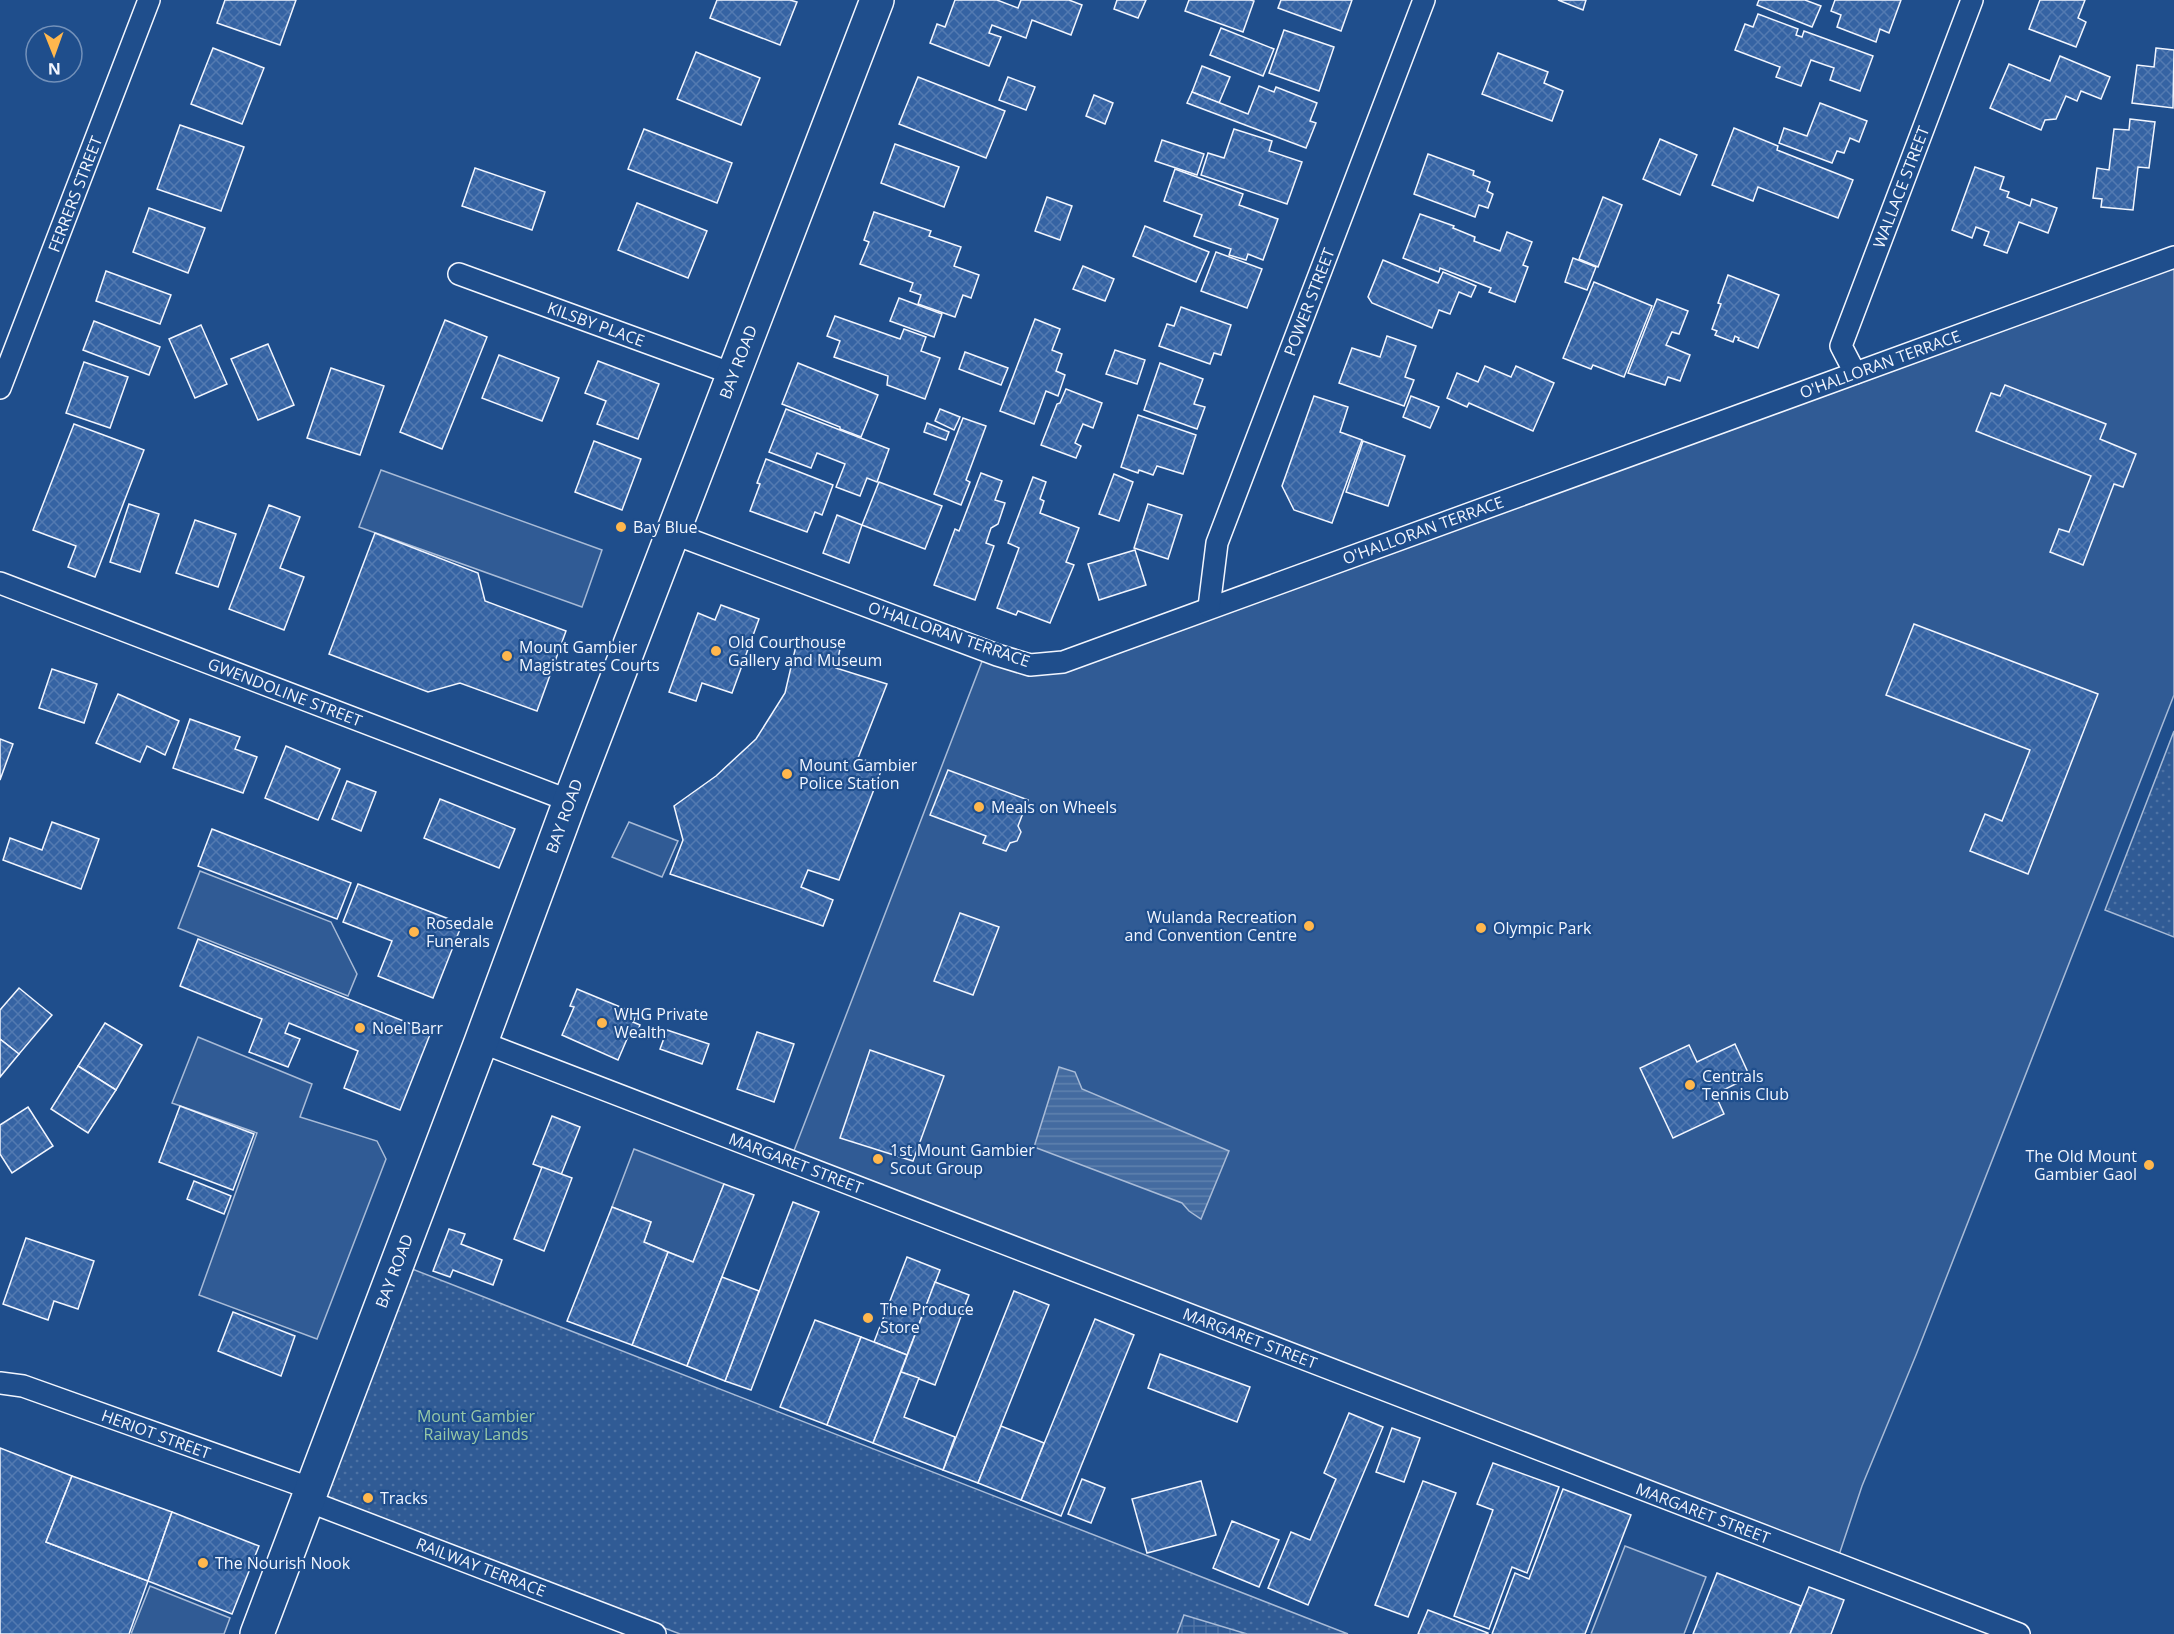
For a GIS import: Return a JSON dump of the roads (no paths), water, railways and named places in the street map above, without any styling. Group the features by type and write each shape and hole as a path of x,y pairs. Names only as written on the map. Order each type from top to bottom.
{"main road":[{"name":"BAY ROAD","path":"257,1634 570,801 877,0"}],"street":[{"name":"FERRERS STREET","path":"0,388 149,0"},
{"name":"POWER STREET","path":"1209,608 1217,543 1424,0"},
{"name":"WALLACE STREET","path":"1855,373 1841,346 1972,0"},
{"name":"O'HALLORAN TERRACE","path":"672,533 1030,665 1063,662 2174,257"},
{"name":"KILSBY PLACE","path":"459,274 733,375"},
{"name":"GWENDOLINE STREET","path":"0,583 570,801"},
{"name":"MARGARET STREET","path":"481,1042 2019,1634"},
{"name":"HERIOT STREET","path":"0,1383 23,1386 310,1495"},
{"name":"RAILWAY TERRACE","path":"310,1495 655,1634"}],"place":[{"name":"Bay Blue","path":"621,527"},
{"name":"Old Courthouse Gallery and Museum","path":"716,651"},
{"name":"Mount Gambier Magistrates Courts","path":"507,656"},
{"name":"Mount Gambier Police Station","path":"787,774"},
{"name":"Meals on Wheels","path":"979,807"},
{"name":"Wulanda Recreation and Convention Centre","path":"1309,926"},
{"name":"Olympic Park","path":"1481,928"},
{"name":"Rosedale Funerals","path":"414,932"},
{"name":"WHG Private Wealth","path":"602,1023"},
{"name":"Noel Barr","path":"360,1028"},
{"name":"Centrals Tennis Club","path":"1690,1085"},
{"name":"1st Mount Gambier Scout Group","path":"878,1159"},
{"name":"The Old Mount Gambier Gaol","path":"2149,1165"},
{"name":"The Produce Store","path":"868,1318"},
{"name":"Tracks","path":"368,1498"},
{"name":"The Nourish Nook","path":"203,1563"}],"park label":[{"name":"Mount Gambier Railway Lands","path":"476,1425"}]}
